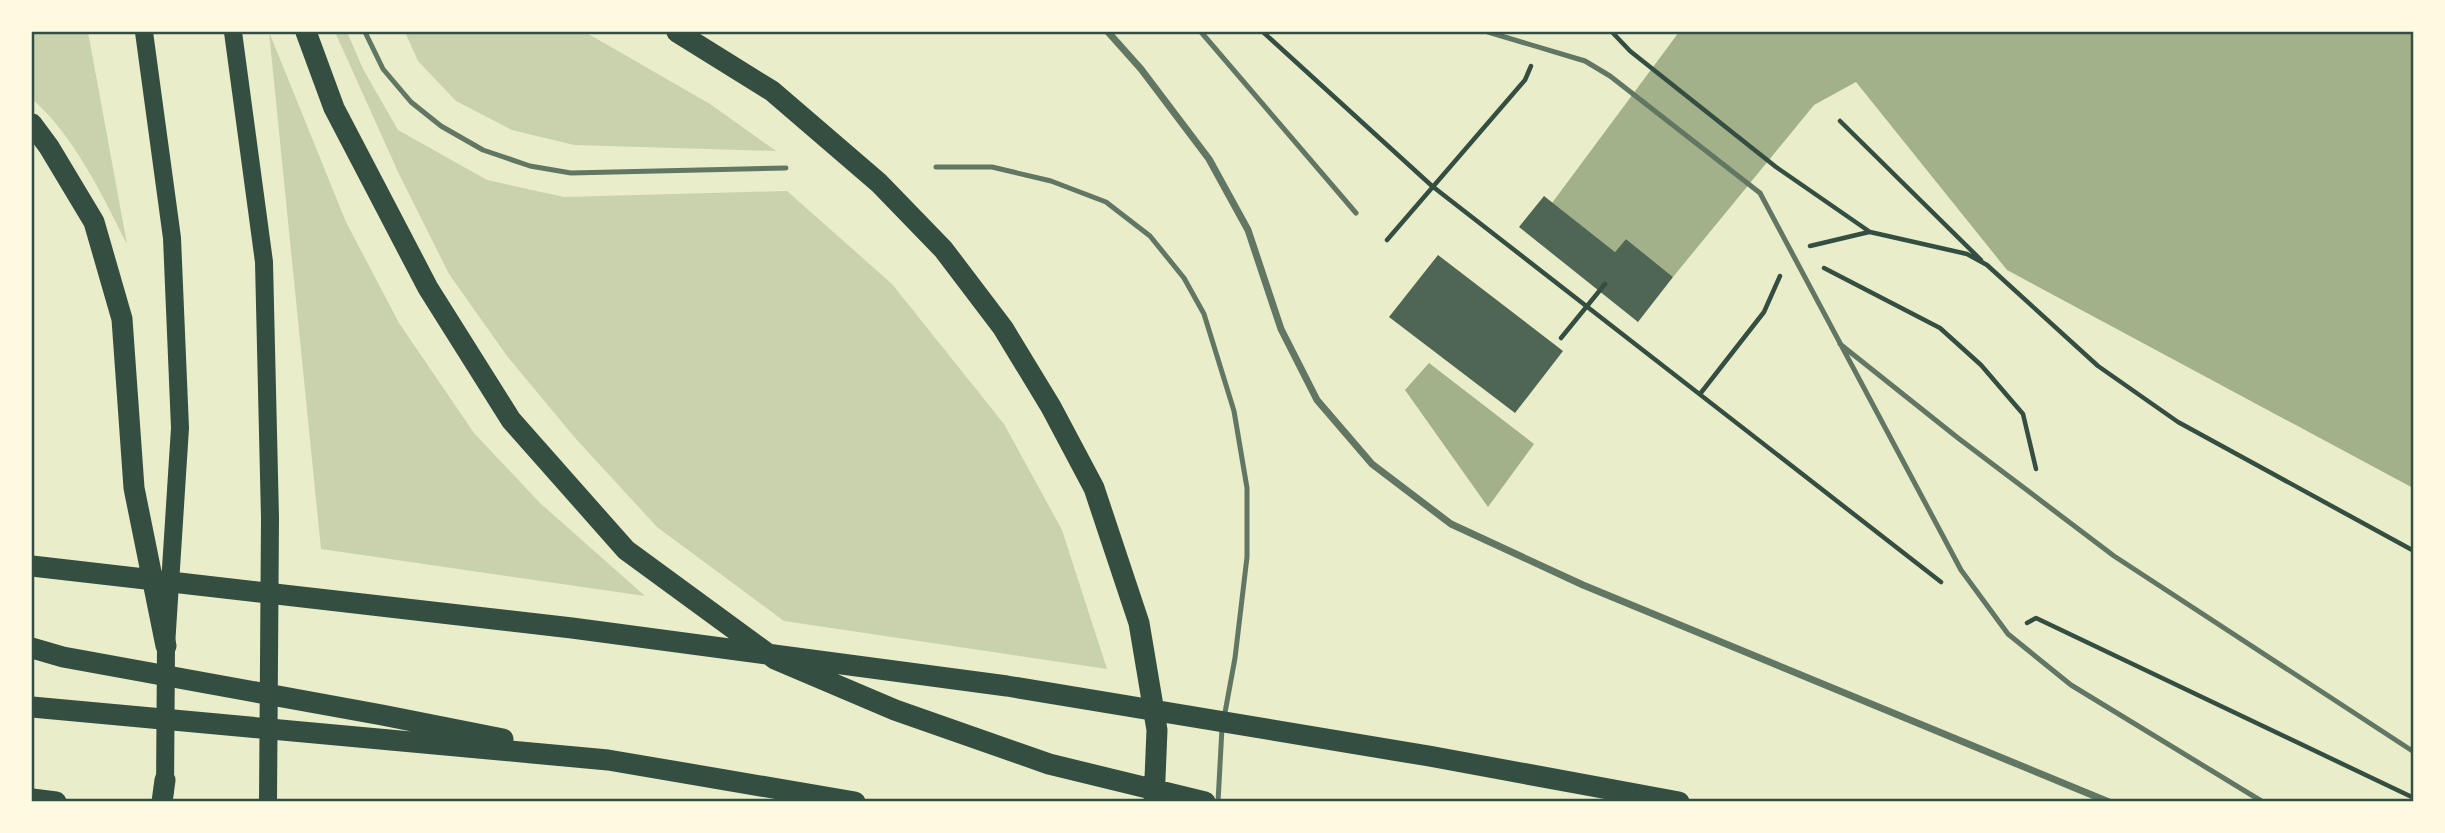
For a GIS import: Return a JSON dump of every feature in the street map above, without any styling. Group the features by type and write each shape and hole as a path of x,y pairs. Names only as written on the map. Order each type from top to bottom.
{"highway":[{"path":"306,32 334,108 428,288 511,420 626,550 775,659 895,710 1049,764 1205,802"},
{"path":"677,32 772,91 879,183 943,249 1003,328 1051,407 1094,488 1139,623 1157,730 1154,802"},
{"path":"32,124 50,147 94,222 121,319 134,488 166,646"},
{"path":"32,566 572,628 994,684 1429,756 1679,802"},
{"path":"32,648 63,657 382,715 608,761 855,802"},
{"path":"32,707 608,761"},
{"path":"32,799 56,802"}],"main road":[{"path":"144,32 172,238 180,428 166,646 164,794"},
{"path":"233,32 264,262 270,518 268,802"}],"street":[{"path":"1108,32 1141,69 1209,159 1248,230 1281,329 1317,400 1372,464 1451,524 1583,585 2109,802"}],"lane":[{"path":"365,32 383,69 411,102 441,126 483,150 530,166 571,173 786,168"},
{"path":"1201,32 1356,213"},
{"path":"1488,32 1584,61 1610,76 1760,193 1961,570 2008,634 2071,685 2263,802"},
{"path":"936,167 992,167 1051,181 1106,202 1150,236 1184,278 1204,314 1234,411 1247,488 1247,557 1235,658 1222,732 1218,802"},
{"path":"1838,342 1958,438 2114,556 2413,752"}],"path":[{"path":"1263,32 1432,186 1942,582"},
{"path":"1612,32 1630,51 1776,167 1870,232 1967,254 1987,265"},
{"path":"1387,240 1525,80 1540,47"},
{"path":"1840,121 1987,265 2098,366 2178,422 2413,551"},
{"path":"1790,251 1940,328 1981,365 2023,414 2045,504"},
{"path":"1561,338 1605,284"},
{"path":"1700,394 1764,312"},
{"path":"2008,634 2036,618 2413,798"}],"shaded area":[{"path":"32,32 88,32 127,244 74,148 32,99"},
{"path":"269,32 346,222 399,323 474,433 540,503 645,596 321,549"},
{"path":"335,32 347,32 363,69 398,130 487,180 564,197 787,191 892,284 1004,424 1062,530 1107,669 784,621 657,527 576,439 507,356 449,274 399,174"},
{"path":"405,32 585,32 710,104 776,151 574,145 512,130 456,101 418,61"},
{"path":"1679,32 2413,32 2413,488 2007,270 1856,82 1814,105 1673,277 1626,239 1615,252 1552,203"},
{"path":"1429,363 1534,444 1488,507 1405,390"}],"building":[{"path":"1544,196 1615,252 1626,239 1673,277 1638,322 1519,227"},
{"path":"1438,255 1563,351 1515,413 1389,317"}]}
